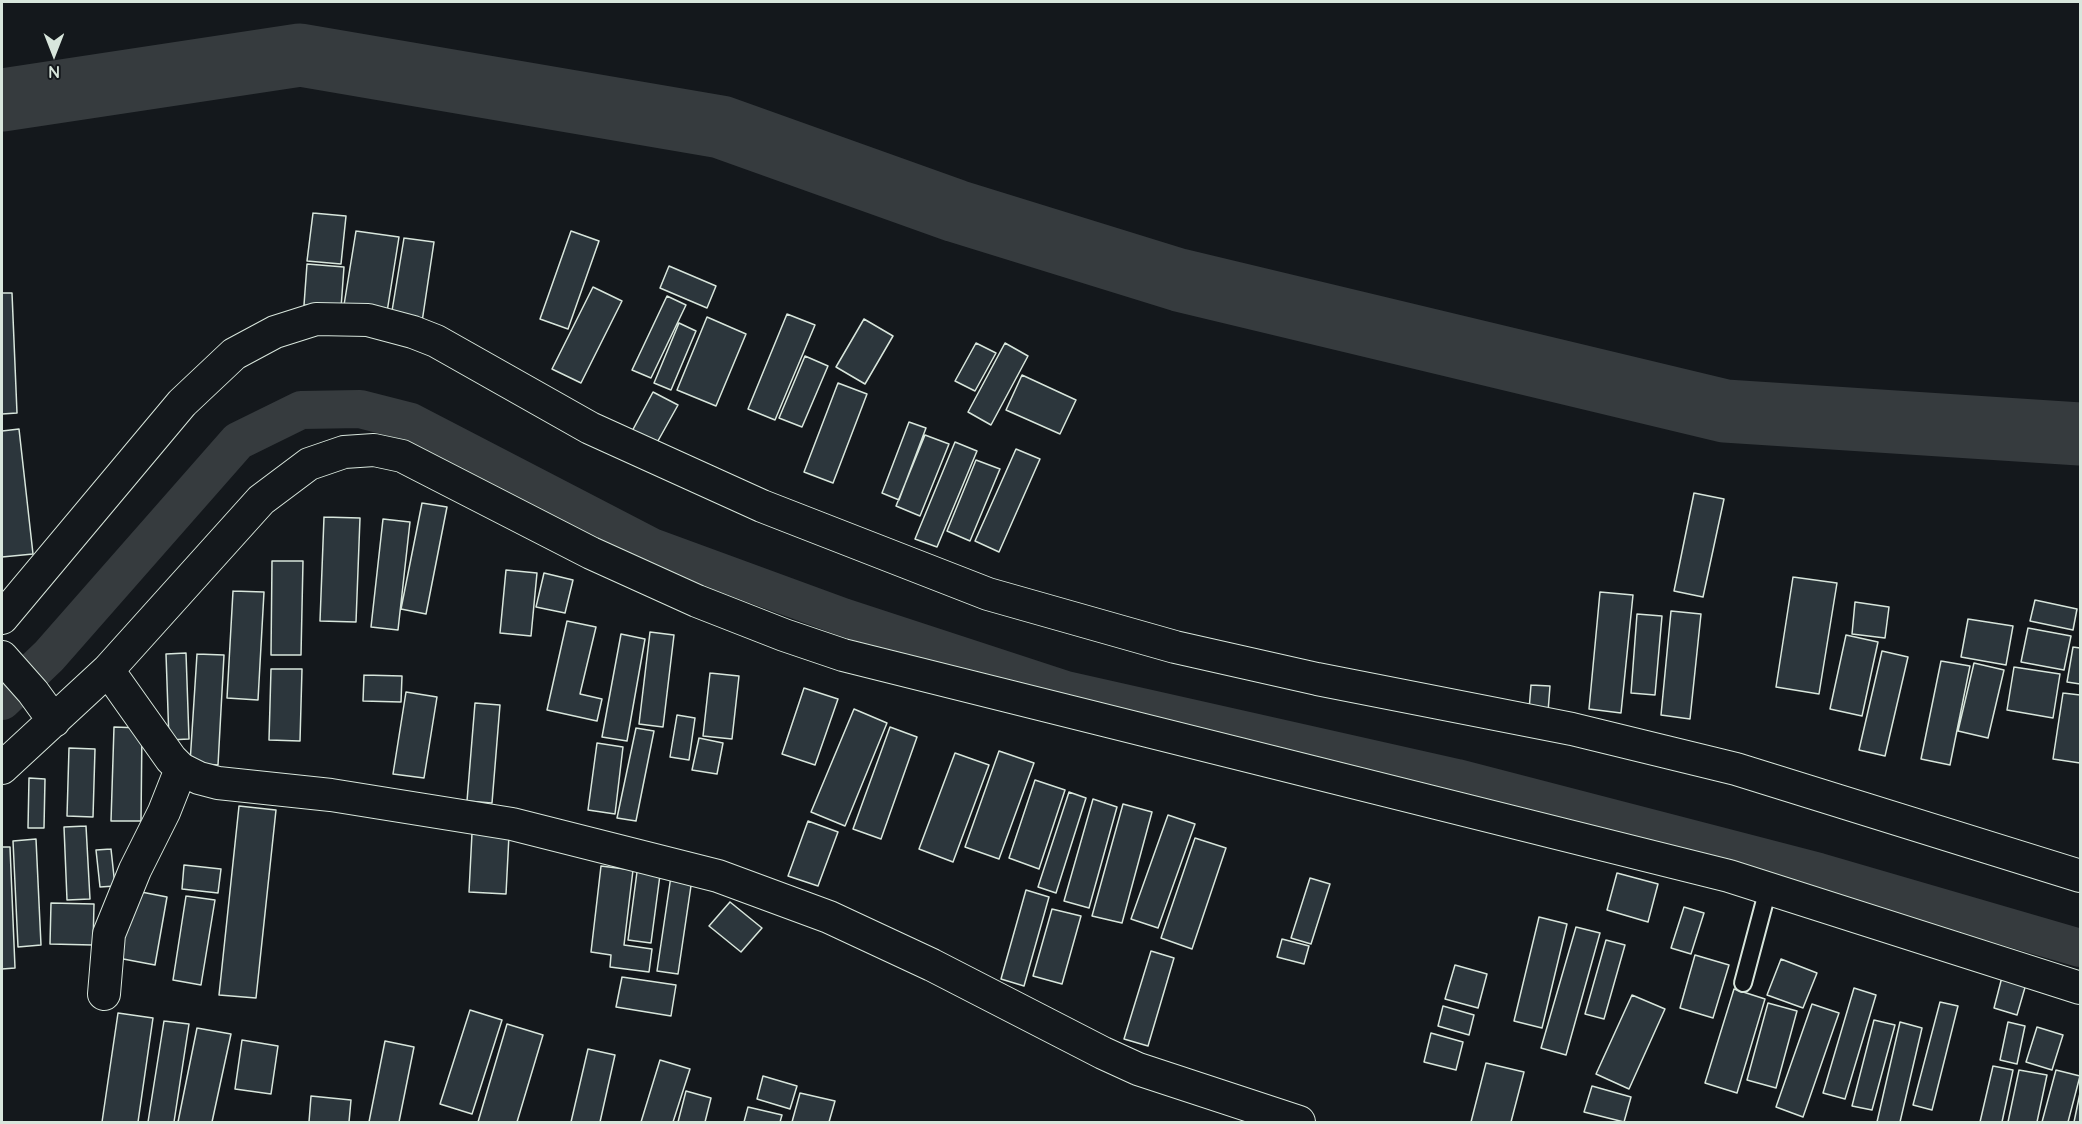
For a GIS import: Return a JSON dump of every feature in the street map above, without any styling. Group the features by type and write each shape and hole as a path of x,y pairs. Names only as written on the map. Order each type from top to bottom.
{"street":[{"path":"2,618 182,403 234,354 275,332 316,319 368,320 413,332 436,341 590,428 762,506 988,594 1196,652 1329,682 1572,729 1736,769 2080,876"},
{"path":"2,768 108,670 261,500 309,464 344,452 374,450 402,456 591,553 697,601 843,655 1729,876 2080,988"},
{"path":"4,660 33,692 54,721"},
{"path":"108,670 171,759 181,769 198,778 218,783 331,795 512,824 718,876 777,896 840,922 932,965 1138,1069 1299,1122"},
{"path":"104,994 109,934 181,769"}],"lane":[{"path":"1743,983 1768,889"}],"building":[{"path":"313,213 346,216 341,264 307,261"},
{"path":"356,231 399,237 387,312 344,305"},
{"path":"571,231 599,241 568,329 540,319"},
{"path":"404,238 434,242 422,322 391,317"},
{"path":"307,264 344,267 341,308 304,305"},
{"path":"669,266 716,286 707,308 660,288"},
{"path":"593,287 622,301 581,383 552,369"},
{"path":"2,293 12,293 17,413 2,414"},
{"path":"667,296 686,305 651,378 632,370"},
{"path":"787,314 815,325 775,420 748,409"},
{"path":"707,317 746,334 716,406 677,390"},
{"path":"864,319 893,336 865,384 836,367"},
{"path":"679,323 696,331 671,390 654,383"},
{"path":"976,343 996,353 975,391 955,381"},
{"path":"1005,343 1028,356 991,425 968,412"},
{"path":"805,356 828,366 802,427 779,418"},
{"path":"1022,375 1076,400 1060,434 1006,410"},
{"path":"838,383 867,394 833,483 804,472"},
{"path":"653,392 678,405 654,448 630,435"},
{"path":"909,422 926,428 899,500 882,493"},
{"path":"19,429 33,554 2,557 2,431"},
{"path":"925,435 949,444 920,516 896,506"},
{"path":"955,442 977,451 937,547 915,539"},
{"path":"1016,449 1040,459 999,552 975,541"},
{"path":"976,460 1000,469 970,541 947,531"},
{"path":"1694,493 1724,499 1703,597 1674,591"},
{"path":"422,503 447,507 426,614 401,609"},
{"path":"324,517 360,518 356,622 320,621"},
{"path":"383,519 410,522 398,630 371,627"},
{"path":"272,561 303,561 301,655 271,655"},
{"path":"506,570 537,573 531,636 500,633"},
{"path":"544,573 573,580 565,613 536,607"},
{"path":"1793,577 1837,583 1819,694 1776,687"},
{"path":"233,591 264,592 258,700 227,698"},
{"path":"1600,592 1633,595 1621,713 1589,709"},
{"path":"2035,600 2077,609 2073,630 2030,621"},
{"path":"1855,602 1889,607 1885,638 1852,634"},
{"path":"1671,611 1701,614 1690,719 1661,715"},
{"path":"1637,614 1662,616 1655,695 1631,693"},
{"path":"1968,619 2013,626 2006,665 1961,657"},
{"path":"567,621 596,627 580,694 602,699 597,721 547,710"},
{"path":"2028,628 2071,636 2064,670 2021,662"},
{"path":"650,632 674,635 663,727 639,724"},
{"path":"621,634 645,639 627,741 602,737"},
{"path":"1846,635 1878,642 1862,716 1830,709"},
{"path":"2073,647 2080,648 2080,684 2067,682"},
{"path":"1882,651 1908,657 1885,756 1859,750"},
{"path":"186,653 189,739 169,740 166,654"},
{"path":"197,654 224,655 218,765 190,763"},
{"path":"1941,661 1970,666 1950,765 1921,759"},
{"path":"1974,663 2004,670 1988,738 1958,731"},
{"path":"2014,667 2060,674 2053,718 2007,710"},
{"path":"271,669 302,669 300,741 269,740"},
{"path":"710,673 739,676 732,739 703,736"},
{"path":"364,675 402,676 401,702 363,701"},
{"path":"1531,685 1550,686 1548,712 1529,710"},
{"path":"804,688 838,699 815,765 782,754"},
{"path":"406,692 437,697 424,778 393,774"},
{"path":"2063,693 2080,695 2080,763 2053,759"},
{"path":"475,703 500,705 492,803 467,801"},
{"path":"854,709 887,723 845,826 811,812"},
{"path":"677,715 695,718 689,760 670,757"},
{"path":"114,727 142,728 141,821 111,821"},
{"path":"890,727 917,737 881,839 853,829"},
{"path":"636,728 654,731 636,821 617,818"},
{"path":"699,738 723,743 717,774 692,770"},
{"path":"597,743 623,747 615,814 588,810"},
{"path":"69,748 95,749 93,817 67,816"},
{"path":"999,751 1034,763 999,859 965,847"},
{"path":"955,753 989,765 953,862 919,849"},
{"path":"29,778 45,779 44,828 28,828"},
{"path":"1035,780 1065,790 1039,869 1009,858"},
{"path":"1069,792 1086,798 1056,893 1038,887"},
{"path":"1093,799 1117,807 1089,908 1064,901"},
{"path":"1123,804 1152,812 1122,923 1092,916"},
{"path":"239,806 276,810 256,998 219,995"},
{"path":"1168,815 1195,824 1158,928 1131,919"},
{"path":"808,821 838,832 818,886 788,876"},
{"path":"86,826 90,899 67,900 64,827"},
{"path":"472,833 509,835 506,894 469,892"},
{"path":"1195,838 1226,848 1192,949 1161,938"},
{"path":"36,839 41,945 18,947 13,841"},
{"path":"2,847 10,847 15,968 2,969"},
{"path":"111,849 115,886 100,887 96,850"},
{"path":"184,865 221,869 218,893 182,889"},
{"path":"601,866 633,870 624,945 652,949 649,972 610,967 611,955 591,952"},
{"path":"637,872 660,875 651,943 628,940"},
{"path":"1617,873 1658,884 1648,922 1607,910"},
{"path":"671,876 692,879 678,974 657,971"},
{"path":"1310,878 1330,884 1311,944 1291,938"},
{"path":"131,890 167,897 155,965 118,958"},
{"path":"1026,890 1049,897 1024,986 1001,979"},
{"path":"186,896 215,900 201,985 173,980"},
{"path":"730,902 762,928 741,952 709,926"},
{"path":"51,903 94,904 93,945 50,944"},
{"path":"1684,907 1704,913 1691,954 1671,948"},
{"path":"1052,909 1081,916 1062,984 1033,976"},
{"path":"1539,917 1567,924 1542,1028 1514,1021"},
{"path":"1576,927 1600,933 1566,1055 1541,1048"},
{"path":"1282,939 1309,946 1304,964 1277,957"},
{"path":"1606,940 1625,945 1604,1019 1585,1014"},
{"path":"1151,951 1174,958 1148,1046 1124,1039"},
{"path":"1695,955 1729,965 1713,1018 1680,1008"},
{"path":"1781,959 1817,973 1803,1008 1767,995"},
{"path":"1455,965 1487,974 1478,1008 1445,999"},
{"path":"622,977 676,985 671,1016 616,1007"},
{"path":"2002,977 2026,984 2017,1015 1994,1008"},
{"path":"1854,988 1876,995 1845,1099 1823,1093"},
{"path":"1734,989 1765,999 1737,1093 1705,1083"},
{"path":"1632,995 1665,1009 1629,1089 1596,1074"},
{"path":"1940,1002 1958,1006 1932,1110 1913,1105"},
{"path":"1768,1003 1797,1011 1776,1088 1747,1080"},
{"path":"1812,1004 1839,1013 1803,1117 1776,1107"},
{"path":"1443,1006 1474,1015 1469,1035 1438,1026"},
{"path":"470,1010 502,1020 472,1114 440,1104"},
{"path":"118,1013 153,1018 138,1122 102,1122"},
{"path":"1874,1020 1895,1025 1872,1110 1852,1106"},
{"path":"164,1021 189,1024 174,1122 148,1122"},
{"path":"1900,1022 1922,1028 1900,1122 1877,1122"},
{"path":"2008,1022 2025,1026 2017,1064 2000,1060"},
{"path":"507,1024 543,1035 517,1122 478,1122"},
{"path":"2037,1027 2063,1035 2052,1070 2026,1062"},
{"path":"197,1028 231,1034 212,1122 178,1122"},
{"path":"1431,1033 1463,1042 1456,1070 1424,1062"},
{"path":"242,1040 278,1046 271,1094 235,1089"},
{"path":"385,1041 414,1047 399,1122 369,1122"},
{"path":"588,1049 615,1055 600,1122 571,1122"},
{"path":"660,1060 690,1069 673,1122 641,1122"},
{"path":"1486,1063 1524,1072 1511,1122 1471,1122"},
{"path":"1993,1066 2013,1070 2002,1122 1980,1122"},
{"path":"2019,1070 2047,1075 2037,1122 2008,1122"},
{"path":"2056,1070 2080,1076 2068,1122 2042,1122"},
{"path":"763,1076 797,1086 790,1109 757,1099"},
{"path":"1592,1086 1631,1097 1624,1122 1584,1112"},
{"path":"686,1091 711,1098 705,1122 678,1122"},
{"path":"800,1093 835,1101 829,1122 792,1122"},
{"path":"2080,1093 2080,1122 2074,1122"},
{"path":"311,1096 351,1100 349,1122 309,1122"},
{"path":"748,1107 782,1115 780,1122 744,1122"}],"waterway":[{"path":"2,100 300,55 721,127 956,211 1179,280 1725,411 2080,434"},
{"path":"2,701 49,656 238,441 301,410 360,409 411,422 652,547 843,617 1066,690 1457,778 1819,872 2080,948"}]}
